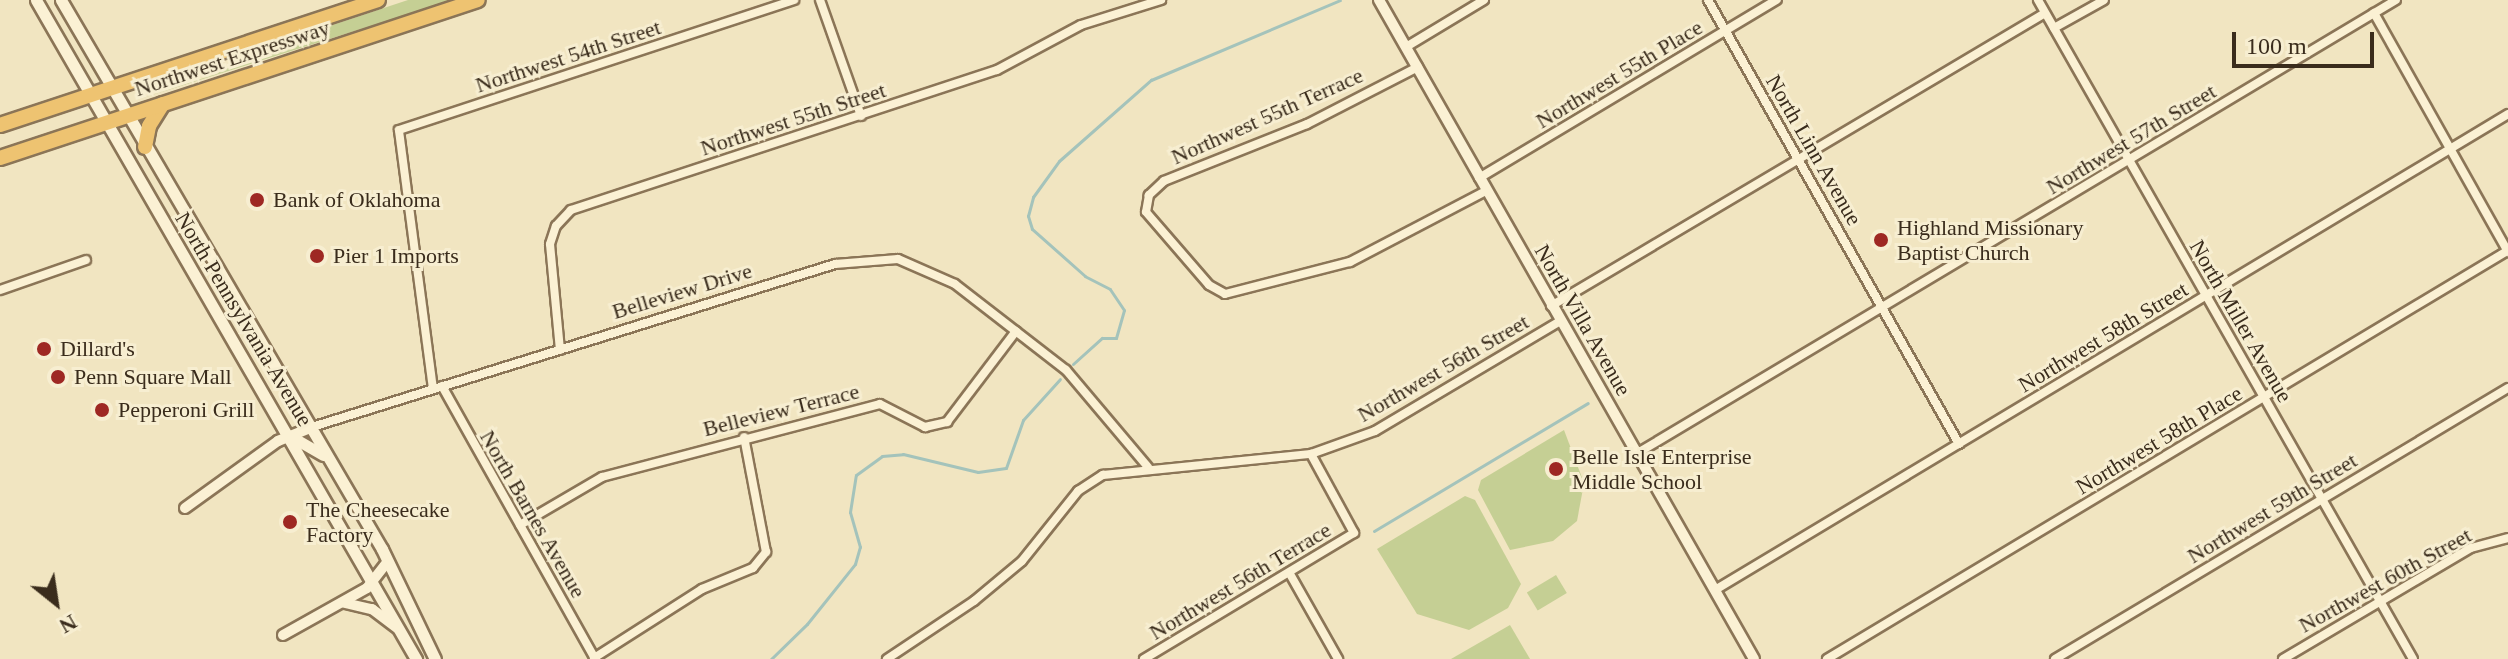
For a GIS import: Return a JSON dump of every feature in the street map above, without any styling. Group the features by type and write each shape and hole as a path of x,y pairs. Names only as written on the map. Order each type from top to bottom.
{"highway":[{"name":"Northwest Expressway","path":"0,125 378,0"},
{"name":"Northwest Expressway","path":"0,158 478,0"},
{"path":"145,147 149,126 163,104"}],"main road":[{"name":"North Pennsylvania Avenue","path":"36,0 374,581 416,659"},
{"name":"North Pennsylvania Avenue","path":"61,0 312,427 323,455 387,562 435,659"},
{"path":"290,436 323,455"}],"street":[{"name":"Northwest 54th Street","path":"399,130 794,0"},
{"path":"820,0 861,116"},
{"name":"Northwest 55th Street","path":"560,350 550,244 556,226 571,210 997,70 1081,25 1161,0"},
{"name":"North Villa Avenue","path":"1379,0 1754,659"},
{"path":"1406,47 1484,0"},
{"name":"North Linn Avenue","path":"1708,0 1959,444"},
{"name":"Northwest 55th Place","path":"1479,178 1777,0"},
{"name":"North Miller Avenue","path":"2038,0 2413,659"},
{"path":"2054,28 2104,0"},
{"name":"Northwest 57th Street","path":"1636,454 2396,0"},
{"name":"Northwest 56th Street","path":"1551,306 2045,13"},
{"path":"2374,13 2508,251"},
{"name":"Northwest 55th Terrace","path":"1418,67 1307,124 1164,181 1149,195 1146,212 1209,285 1225,294 1350,262 1486,191"},
{"name":"Northwest 58th Street","path":"1715,590 2508,114"},
{"name":"North Barnes Avenue","path":"399,130 438,387 594,658"},
{"name":"Northwest 58th Place","path":"1827,659 2508,251"},
{"name":"Belleview Drive","path":"185,508 290,436 312,427 835,264 898,259 955,284 1066,370 1148,467"},
{"path":"0,290 86,260"},
{"name":"Northwest 56th Street","path":"887,659 1022,561 1078,491 1103,475 1148,467 1311,454 1375,431 1560,321"},
{"name":"Belleview Terrace","path":"520,525 602,477 744,437 880,404 925,427 947,422 1016,331"},
{"name":"Northwest 59th Street","path":"2055,659 2508,388"},
{"path":"594,658 702,589 753,568 766,552 744,437"},
{"name":"Northwest 56th Terrace","path":"1144,659 1354,533 1311,454"},
{"name":"Northwest 60th Street","path":"2283,659 2471,548 2508,538"},
{"path":"283,635 345,603 374,581 387,562"},
{"path":"1290,574 1338,659"},
{"path":"345,603 372,609 397,628"}],"green space":[{"path":"408,0 453,0 133,101 216,74 278,43"},
{"path":"1564,430 1584,483 1577,521 1553,541 1510,550 1478,490 1481,480"},
{"path":"1465,496 1475,500 1521,584 1508,608 1469,630 1417,614 1377,549"},
{"path":"1556,575 1567,593 1538,611 1527,593"},
{"path":"1510,625 1530,659 1451,659"}],"waterway":[{"path":"1073,364 1102,338 1116,338 1124,310 1110,289 1085,276 1032,229 1028,216 1033,197 1059,161 1151,80 1340,0"},
{"path":"771,659 807,624 855,564 860,547 850,512 856,475 882,456 903,454 978,472 1006,468 1023,420 1060,379"},
{"path":"1374,531 1588,403"}],"place":[{"name":"Bank of Oklahoma","path":"257,200"},
{"name":"Highland Missionary Baptist Church","path":"1881,240"},
{"name":"Pier 1 Imports","path":"317,256"},
{"name":"Dillard's","path":"44,349"},
{"name":"Penn Square Mall","path":"58,377"},
{"name":"Pepperoni Grill","path":"102,410"},
{"name":"Belle Isle Enterprise Middle School","path":"1556,469"},
{"name":"The Cheesecake Factory","path":"290,522"}]}
